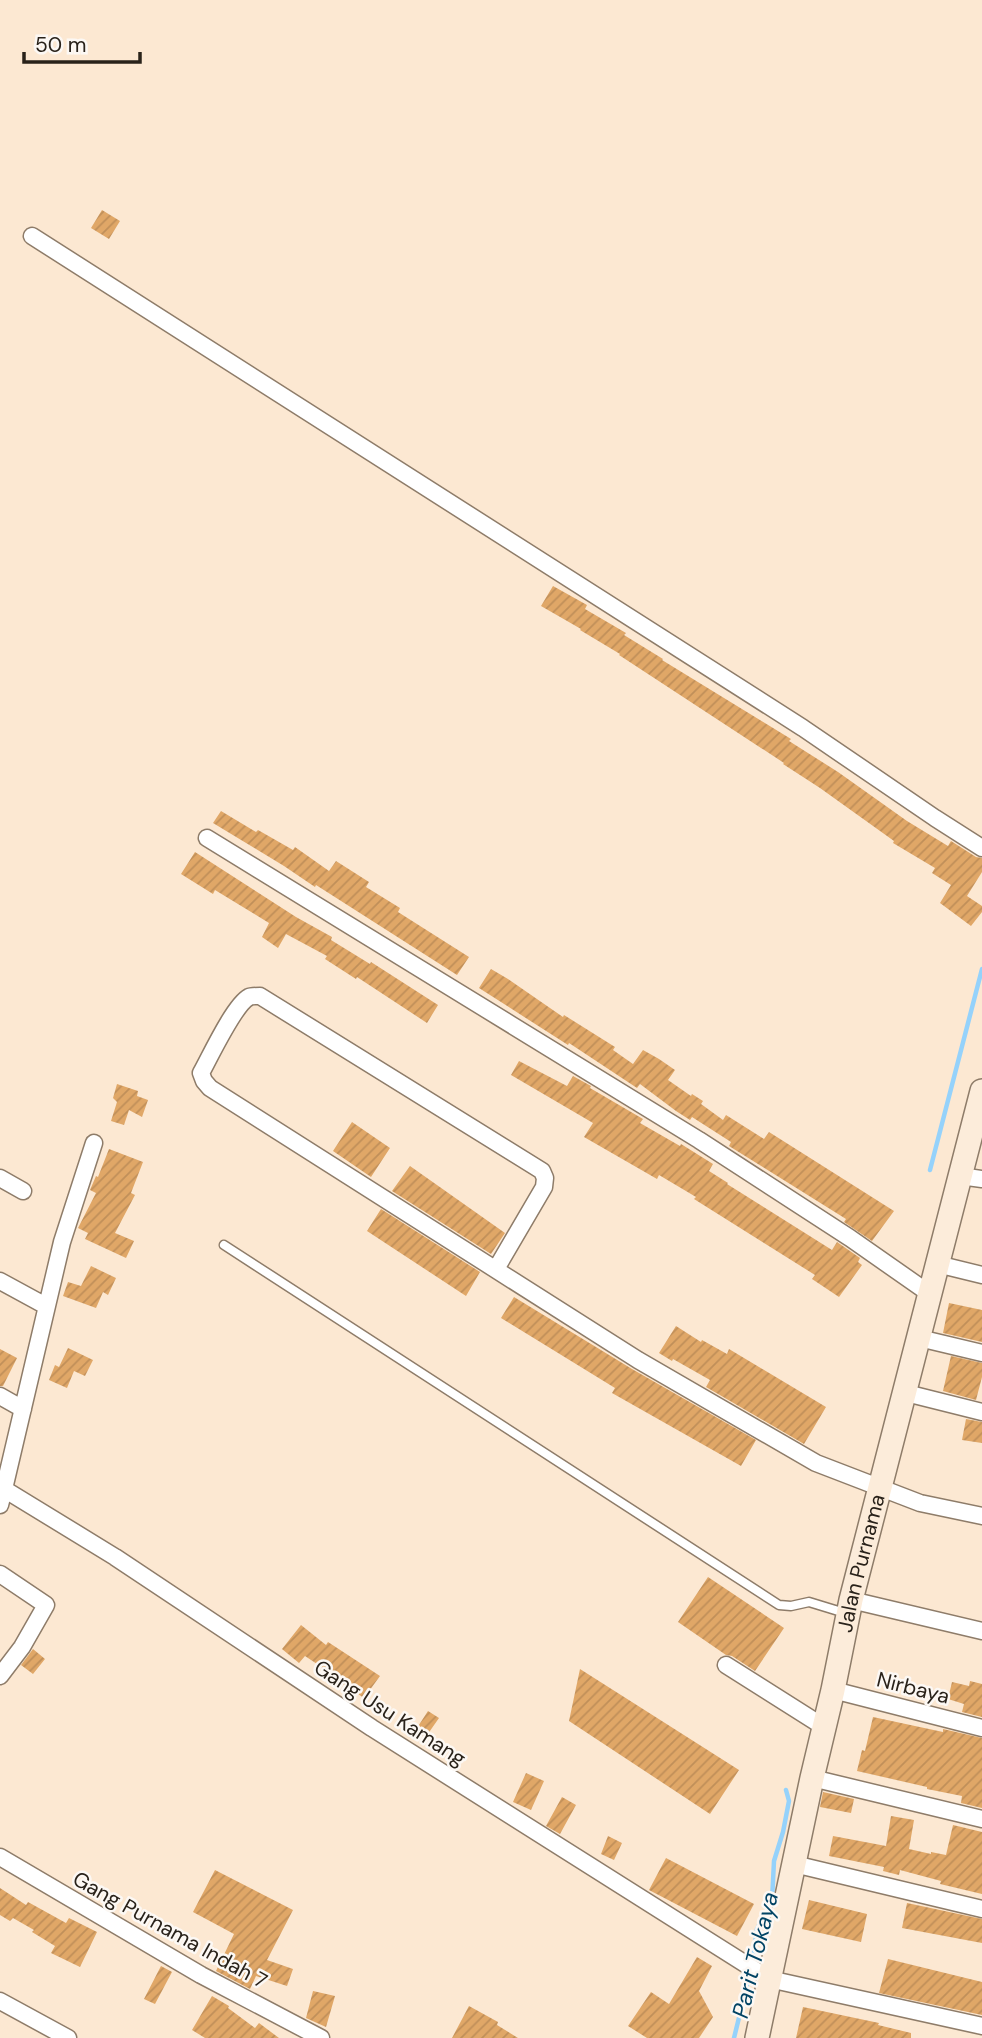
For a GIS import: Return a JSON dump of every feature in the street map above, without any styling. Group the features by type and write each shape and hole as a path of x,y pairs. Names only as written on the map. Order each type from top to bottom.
{"street":[{"path":"32,236 803,728 981,847"},
{"path":"207,838 699,1140 850,1238 930,1294"},
{"path":"496,1269 544,1186 542,1171 260,996 250,997 241,1004 201,1073 210,1088 638,1360 816,1463 920,1503 982,1516"},
{"name":"Jalan Purnama","path":"757,2038 756,1971 794,1864 849,1607 937,1264 971,1178 982,1091"},
{"path":"0,1505 62,1242 94,1143"},
{"path":"0,1178 23,1191"},
{"path":"937,1264 982,1275"},
{"path":"0,1281 46,1306"},
{"path":"919,1338 982,1353"},
{"path":"906,1393 982,1412"},
{"path":"0,1396 23,1409"},
{"name":"Gang Usu Kamang","path":"4,1489 115,1557 372,1728 756,1971 982,2026"},
{"path":"0,1574 46,1605 22,1647 0,1676"},
{"path":"849,1607 982,1630"},
{"path":"726,1665 824,1727"},
{"name":"Nirbaya","path":"833,1690 982,1728"},
{"path":"812,1778 982,1819"},
{"name":"Gang Purnama Indah 7","path":"0,1857 201,1975 321,2038"},
{"path":"794,1864 982,1909"},
{"path":"0,2001 68,2038"}],"lane":[{"path":"224,1245 779,1605 791,1606 809,1602 849,1607"}],"building":[{"path":"102,210 120,221 109,239 91,228"},
{"path":"553,586 587,605 585,609 626,633 624,635 662,660 791,739 789,741 907,821 948,846 951,841 982,858 982,872 967,896 982,906 982,912 971,926 940,903 951,885 932,873 935,868 893,843 894,841 784,763 620,654 541,606"},
{"path":"221,811 293,850 295,847 329,871 336,861 369,882 366,887 400,908 398,912 469,957 457,975 213,823"},
{"path":"195,852 438,1005 427,1023 325,959 327,956 286,934 278,948 262,937 269,923 215,890 213,894 181,874"},
{"path":"491,969 563,1017 564,1015 615,1047 613,1050 633,1064 643,1050 659,1059 675,1070 668,1080 703,1101 701,1104 723,1120 726,1115 764,1139 769,1132 894,1211 872,1241 844,1222 846,1219 729,1146 731,1142 692,1117 690,1120 640,1084 637,1088 479,988"},
{"path":"519,1061 567,1086 573,1076 591,1086 590,1088 643,1119 640,1123 713,1164 709,1171 727,1184 832,1250 837,1242 860,1258 858,1262 862,1265 839,1297 812,1279 815,1275 694,1199 696,1197 659,1175 657,1179 584,1137 593,1123 511,1075"},
{"path":"117,1084 138,1091 137,1096 148,1100 142,1117 129,1110 124,1125 111,1121 117,1102 113,1098"},
{"path":"352,1122 390,1148 371,1177 333,1151"},
{"path":"109,1149 143,1162 131,1193 135,1195 115,1233 134,1241 126,1258 85,1239 88,1233 78,1228 96,1193 90,1190"},
{"path":"410,1166 505,1233 491,1254 392,1191"},
{"path":"381,1209 480,1272 466,1296 367,1231"},
{"path":"91,1266 116,1278 108,1295 103,1292 96,1308 63,1296 68,1282 81,1286"},
{"path":"514,1297 756,1440 741,1466 612,1393 615,1388 501,1318"},
{"path":"949,1303 982,1310 982,1342 943,1333"},
{"path":"676,1326 727,1354 729,1349 826,1407 804,1444 706,1387 710,1380 659,1353"},
{"path":"68,1348 93,1360 85,1376 74,1371 67,1388 49,1380 55,1365 59,1367"},
{"path":"0,1349 17,1358 3,1386 0,1386"},
{"path":"951,1356 982,1363 982,1377 976,1400 943,1391"},
{"path":"966,1419 982,1422 982,1443 962,1440"},
{"path":"708,1577 784,1628 755,1671 678,1622"},
{"path":"301,1625 326,1645 328,1642 380,1676 364,1698 305,1656 299,1663 282,1649"},
{"path":"33,1649 45,1659 33,1674 21,1665"},
{"path":"580,1669 739,1770 710,1814 569,1721"},
{"path":"970,1681 982,1684 982,1717 962,1712 964,1704 948,1699 952,1682 969,1686"},
{"path":"428,1711 439,1718 425,1738 415,1731"},
{"path":"873,1717 982,1738 982,1808 961,1803 962,1796 857,1771"},
{"path":"526,1773 544,1781 531,1810 513,1802"},
{"path":"823,1792 854,1799 851,1813 820,1807"},
{"path":"562,1797 576,1805 560,1834 546,1826"},
{"path":"891,1816 914,1820 909,1849 931,1854 946,1855 953,1825 982,1832 982,1894 940,1884 941,1881 900,1870 899,1875 883,1871 884,1867 829,1856 833,1836 886,1846"},
{"path":"608,1836 622,1843 614,1860 601,1854"},
{"path":"666,1858 754,1904 737,1936 649,1890"},
{"path":"215,1870 293,1910 267,1960 293,1969 287,1986 256,1976 250,1989 216,1971 234,1934 193,1912"},
{"path":"0,1888 26,1905 28,1902 66,1923 69,1918 97,1932 80,1967 51,1953 55,1946 32,1932 34,1930 13,1918 10,1921 0,1915"},
{"path":"809,1900 867,1914 861,1942 802,1929"},
{"path":"907,1903 982,1919 982,1943 902,1928"},
{"path":"697,1957 712,1966 699,1991 713,2017 699,2038 647,2038 628,2026 651,1992 669,2004"},
{"path":"888,1959 982,1982 982,2015 879,1993"},
{"path":"161,1966 172,1972 155,2004 144,1999"},
{"path":"313,1991 335,1996 326,2027 306,2018"},
{"path":"212,1996 229,2006 228,2008 255,2028 259,2023 279,2038 205,2038 192,2030"},
{"path":"469,2006 498,2022 497,2025 518,2038 452,2038"},
{"path":"803,2007 879,2023 878,2025 911,2033 911,2038 796,2038"}],"waterway":[{"path":"930,1170 982,969"},
{"name":"Parit Tokaya","path":"752,1965 757,1929 772,1901 774,1861 789,1801 786,1790"},
{"name":"Parit Tokaya","path":"734,2038 750,1973"}]}
